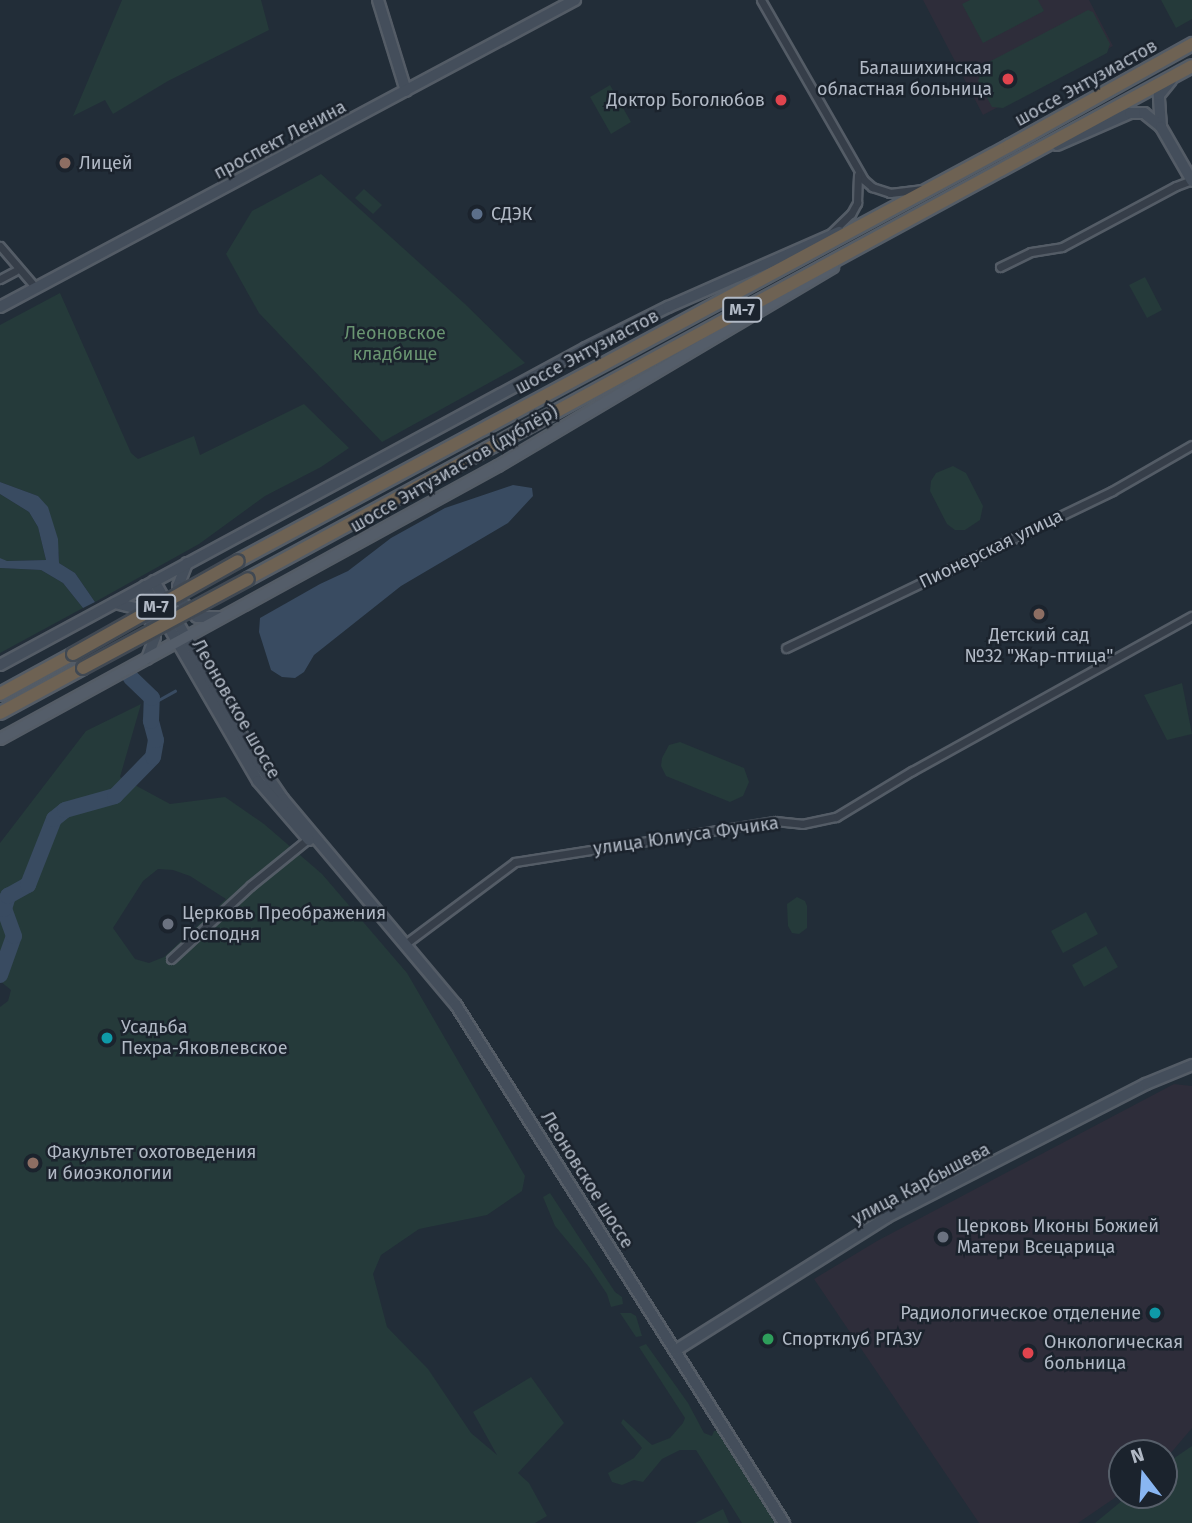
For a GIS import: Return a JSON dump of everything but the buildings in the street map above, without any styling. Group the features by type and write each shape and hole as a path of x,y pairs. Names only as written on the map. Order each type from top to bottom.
{"highway":[{"name":"шоссе Энтузиастов","path":"0,694 238,561 1192,44"},
{"name":"шоссе Энтузиастов","path":"0,713 1192,66"}],"main road":[{"path":"378,0 406,90"},
{"name":"проспект Ленина","path":"0,307 575,0"},
{"path":"1161,127 1159,95 1179,73"},
{"path":"1021,159 1130,113 1144,113 1161,127 1192,181"},
{"path":"0,665 598,342 668,307 884,213"},
{"name":"шоссе Энтузиастов (дублёр)","path":"0,739 498,466 916,216"},
{"path":"187,563 178,586 185,607 203,618 226,617"},
{"name":"Леоновское шоссе","path":"150,583 255,758 340,870 456,1005 784,1523"},
{"path":"114,603 139,609 151,621 155,637 142,662"},
{"name":"Леоновское шоссе","path":"183,640 258,781 308,839 340,870"},
{"name":"улица Карбышева","path":"676,1350 887,1217 1146,1084 1192,1065"}],"street":[{"path":"761,0 856,167 872,187 880,191 912,191 939,183"},
{"path":"824,238 841,226 858,203 860,183 856,167"},
{"path":"1000,267 1031,252 1062,247 1176,186 1192,181"},
{"path":"0,246 36,288"},
{"path":"0,279 15,271"},
{"name":"Пионерская улица","path":"786,648 1112,491 1192,445"},
{"name":"улица Юлиуса Фучика","path":"405,944 515,862 775,821 802,824 836,817 912,771 1192,616"},
{"path":"171,959 250,886 308,839"}],"shaded area":[{"name":"Балашихинская областная больница","path":"923,0 1089,0 1113,46 983,115"},
{"name":"Онкологическая больница","path":"1174,1084 1192,1086 1192,1428 1178,1444 1178,1439 1108,1439 1108,1503 1078,1523 979,1523 814,1279 877,1241"}],"green space":[{"path":"122,0 261,0 269,30 168,81 113,114 105,100 73,116"},
{"path":"970,0 1038,0 1044,11 983,43 962,4"},
{"path":"1161,0 1192,0 1192,19 1176,28"},
{"path":"1088,10 1093,12 1110,44 1107,53 1003,108 992,107 978,81 983,65"},
{"path":"610,85 631,122 611,134 590,97"},
{"name":"Леоновское кладбище","path":"321,174 465,304 525,363 382,442 259,313 226,254 252,211"},
{"path":"364,189 382,205 373,214 355,198"},
{"path":"1145,277 1162,310 1147,318 1129,285"},
{"path":"60,293 131,453 138,459 194,436 200,455 304,404 349,448 321,467 265,496 199,544 95,602 75,573 59,563 59,554 38,496 0,482 0,325"},
{"path":"953,466 966,473 983,506 980,520 965,530 955,530 947,524 930,491 931,481 936,473"},
{"path":"0,494 29,512 38,527 46,560 6,561 0,558"},
{"path":"0,568 41,570 63,583 83,608 0,653"},
{"path":"1182,683 1192,734 1167,740 1144,695"},
{"path":"141,704 120,777 170,804 225,797 264,824 322,874 407,973 525,1176 522,1191 487,1215 419,1229 381,1255 373,1274 387,1327 428,1369 471,1433 497,1455 473,1412 531,1377 564,1423 518,1473 529,1483 547,1516 535,1523 0,1523 0,1007 8,1001 11,990 0,981 0,843 86,731","holes":["158,869 173,870 190,876 226,899 164,957 149,963 135,959 113,928 143,881"]},
{"path":"680,742 744,768 749,782 743,796 730,802 666,776 661,766 662,758 669,745"},
{"path":"797,897 805,901 807,906 807,928 799,934 792,933 788,926 787,904"},
{"path":"1086,912 1098,934 1063,953 1051,931"},
{"path":"1106,946 1118,967 1084,987 1072,965"},
{"path":"550,1193 615,1292 622,1297 623,1304 611,1307 607,1294 589,1267 555,1226 543,1197"},
{"path":"620,1313 636,1316 642,1336 636,1337"},
{"path":"646,1344 688,1403 704,1433 712,1436 714,1431 719,1431 779,1523 742,1523 696,1450 680,1450 662,1459 643,1482 634,1480 622,1485 612,1482 608,1473 634,1458 642,1448 621,1423 623,1419 652,1445 670,1438 685,1418 639,1347"},
{"path":"1192,1446 1192,1523 1095,1523 1112,1509 1178,1509 1178,1456"},
{"path":"723,1509 729,1523 695,1523"}],"water":[{"path":"0,482 38,496 48,507 58,539 59,563 75,573 95,602 83,608 63,583 41,570 0,568 0,558 7,561 46,560 38,527 29,512 0,494"},
{"path":"513,485 532,488 533,496 508,523 401,586 314,655 304,672 295,678 282,677 271,670 259,632 260,618 348,571 391,538 445,508"}],"waterway":[{"path":"0,975 14,936 4,909 8,896 28,885 54,819 65,810 115,796 153,757 156,740 151,721 152,698 130,677"},
{"path":"153,703 175,691"}],"place":[{"name":"Балашихинская областная больница","path":"1008,79"},
{"name":"Доктор Боголюбов","path":"781,100"},
{"name":"Лицей","path":"65,163"},
{"name":"СДЭК","path":"477,214"},
{"name":"Детский сад №32 \"Жар-птица\"","path":"1039,614"},
{"name":"Церковь Преображения Господня","path":"168,924"},
{"name":"Усадьба Пехра-Яковлевское","path":"107,1038"},
{"name":"Факультет охотоведения и биоэкологии","path":"33,1163"},
{"name":"Церковь Иконы Божией Матери Всецарица","path":"943,1237"},
{"name":"Радиологическое отделение","path":"1155,1313"},
{"name":"Спортклуб РГАЗУ","path":"768,1339"},
{"name":"Онкологическая больница","path":"1028,1353"}]}
